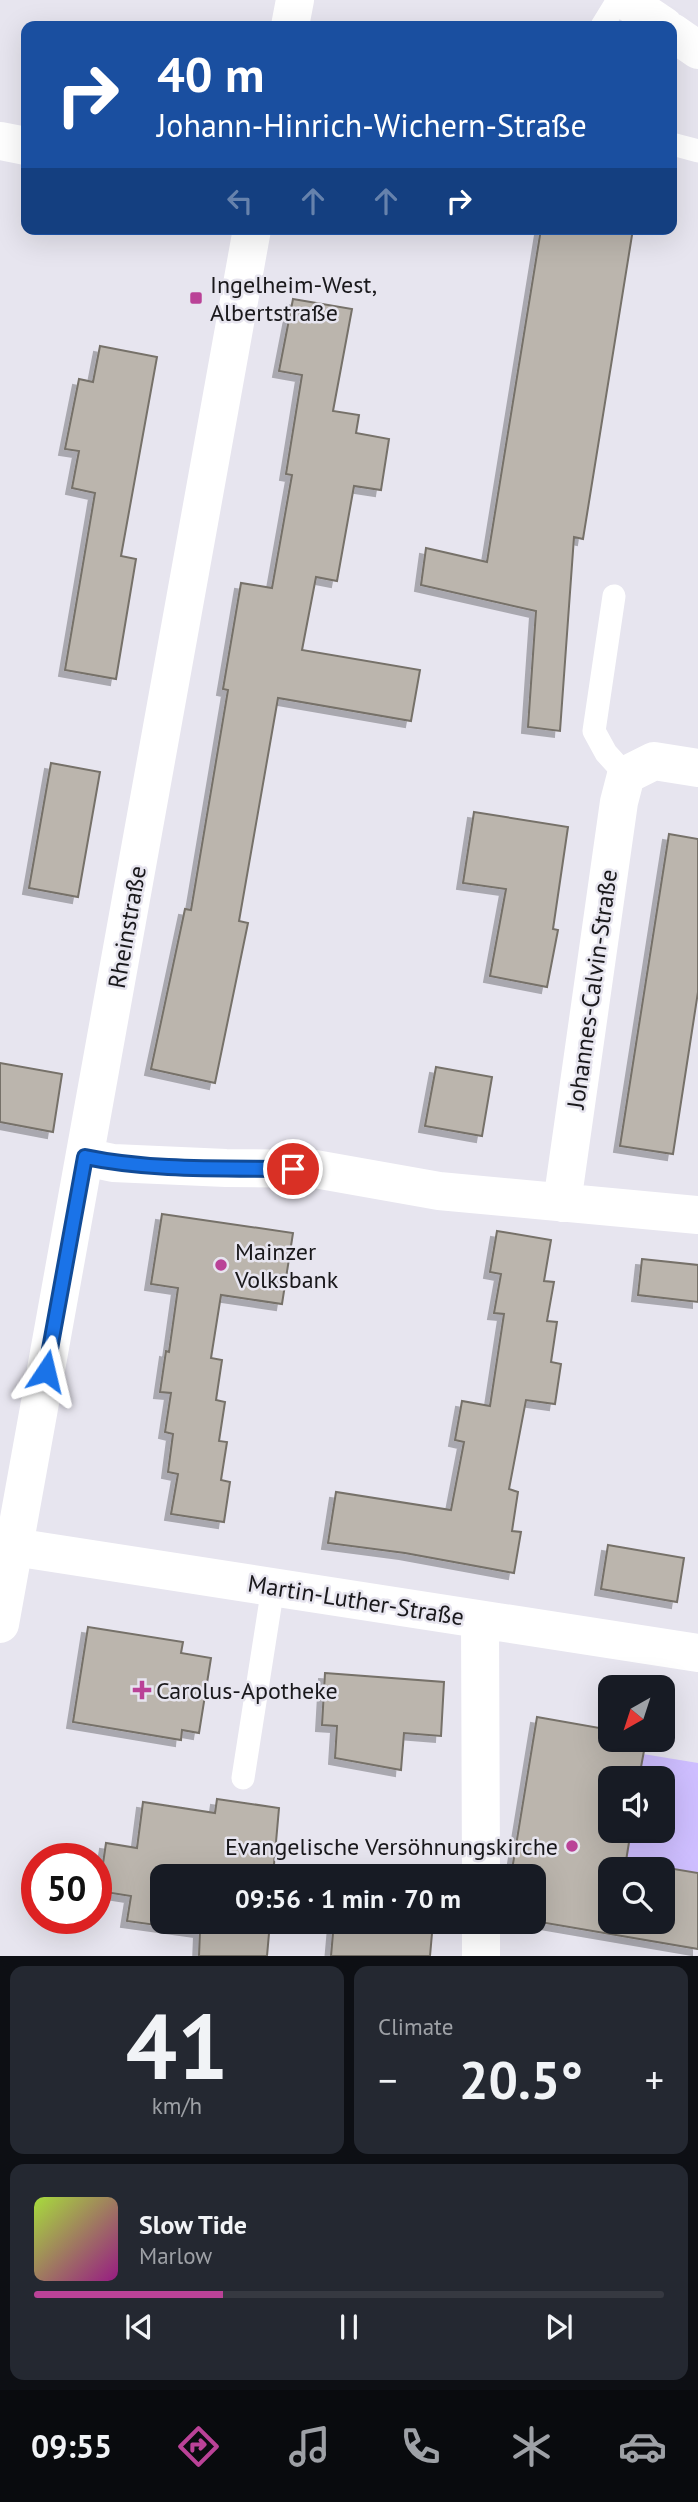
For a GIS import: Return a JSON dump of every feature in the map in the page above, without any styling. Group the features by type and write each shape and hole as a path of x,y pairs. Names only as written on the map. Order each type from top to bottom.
{"street":[{"path":"291,21 295,0"},
{"path":"625,0 656,21"},
{"path":"677,35 698,50"},
{"path":"0,141 21,145"},
{"name":"Rheinstraße","path":"0,1624 251,235"},
{"path":"626,775 653,761 698,768"},
{"name":"Johannes-Calvin-Straße","path":"562,1203 619,802 626,775"},
{"path":"85,1157 113,1163 315,1169 439,1191 698,1215"},
{"name":"Martin-Luther-Straße","path":"14,1547 698,1653"},
{"path":"480,1619 481,1864"},
{"path":"481,1934 481,1956"}],"lane":[{"path":"605,21 618,0"},
{"path":"677,145 698,151"},
{"path":"614,596 594,731 606,753 626,775"},
{"path":"243,1778 273,1587"}],"shaded area":[{"path":"643,1754 698,1763 698,1873 675,1869 675,1857 627,1857 629,1843 675,1843 675,1766 641,1766"}],"building":[{"path":"540,235 632,235 583,539 574,537 560,731 528,727 536,611 421,585 426,548 487,562"},
{"path":"293,299 352,309 333,411 359,415 356,433 389,439 381,490 354,486 337,581 316,577 302,650 420,670 411,721 278,698 239,921 248,923 215,1083 151,1069 185,909 191,910 228,690 223,689 241,583 272,588 292,475 286,474 302,375 279,371"},
{"path":"100,346 157,357 121,556 136,559 116,679 65,670 95,493 72,488 79,451 65,449 79,379 93,382"},
{"path":"51,763 100,772 78,897 29,888"},
{"path":"474,812 568,827 553,929 558,930 547,987 490,976 506,889 463,883"},
{"path":"669,834 698,839 698,992 673,1154 620,1146"},
{"path":"0,1063 62,1074 53,1132 0,1122"},
{"path":"436,1067 492,1077 482,1136 425,1126"},
{"path":"162,1214 293,1233 282,1304 221,1295 211,1358 222,1360 216,1400 225,1402 219,1441 227,1442 221,1480 230,1482 224,1522 171,1514 178,1474 168,1472 173,1434 165,1432 171,1393 160,1392 178,1288 151,1284"},
{"path":"497,1231 551,1240 544,1281 554,1282 547,1321 557,1322 551,1362 561,1364 555,1404 526,1400 509,1489 518,1492 512,1531 521,1532 514,1573 405,1553 328,1543 336,1492 451,1510 464,1442 455,1440 462,1401 490,1406 504,1314 494,1313 501,1274 490,1272"},
{"path":"642,1259 698,1265 698,1302 638,1295"},
{"path":"608,1545 684,1558 677,1602 601,1589"},
{"name":"Carolus-Apotheke","path":"88,1627 183,1642 181,1653 211,1658 199,1733 182,1730 181,1740 73,1722"},
{"path":"325,1673 444,1682 441,1736 404,1733 401,1770 335,1758 337,1726 322,1725"},
{"name":"Evangelische Versöhnungskirche","path":"537,1717 598,1728 598,1752 644,1752 641,1766 598,1766 598,1843 629,1843 627,1857 598,1857 598,1932 546,1923 546,1864 513,1864"},
{"path":"217,1799 279,1808 274,1864 150,1864 150,1924 127,1921 131,1896 112,1893 112,1844 137,1848 143,1802 215,1813"},
{"name":"Evangelische Versöhnungskirche","path":"675,1869 698,1873 698,1949 610,1934 675,1934"},
{"path":"200,1934 269,1934 267,1956 199,1956"},
{"path":"333,1934 432,1934 430,1956 331,1956"}],"place":[{"name":"Ingelheim-West, Albertstraße","path":"196,298"},
{"name":"Mainzer Volksbank","path":"221,1265"},
{"name":"Carolus-Apotheke","path":"142,1690"},
{"name":"Evangelische Versöhnungskirche","path":"572,1846"}],"route":[{"path":"46,1371 85,1157 113,1163 293,1169"}]}
